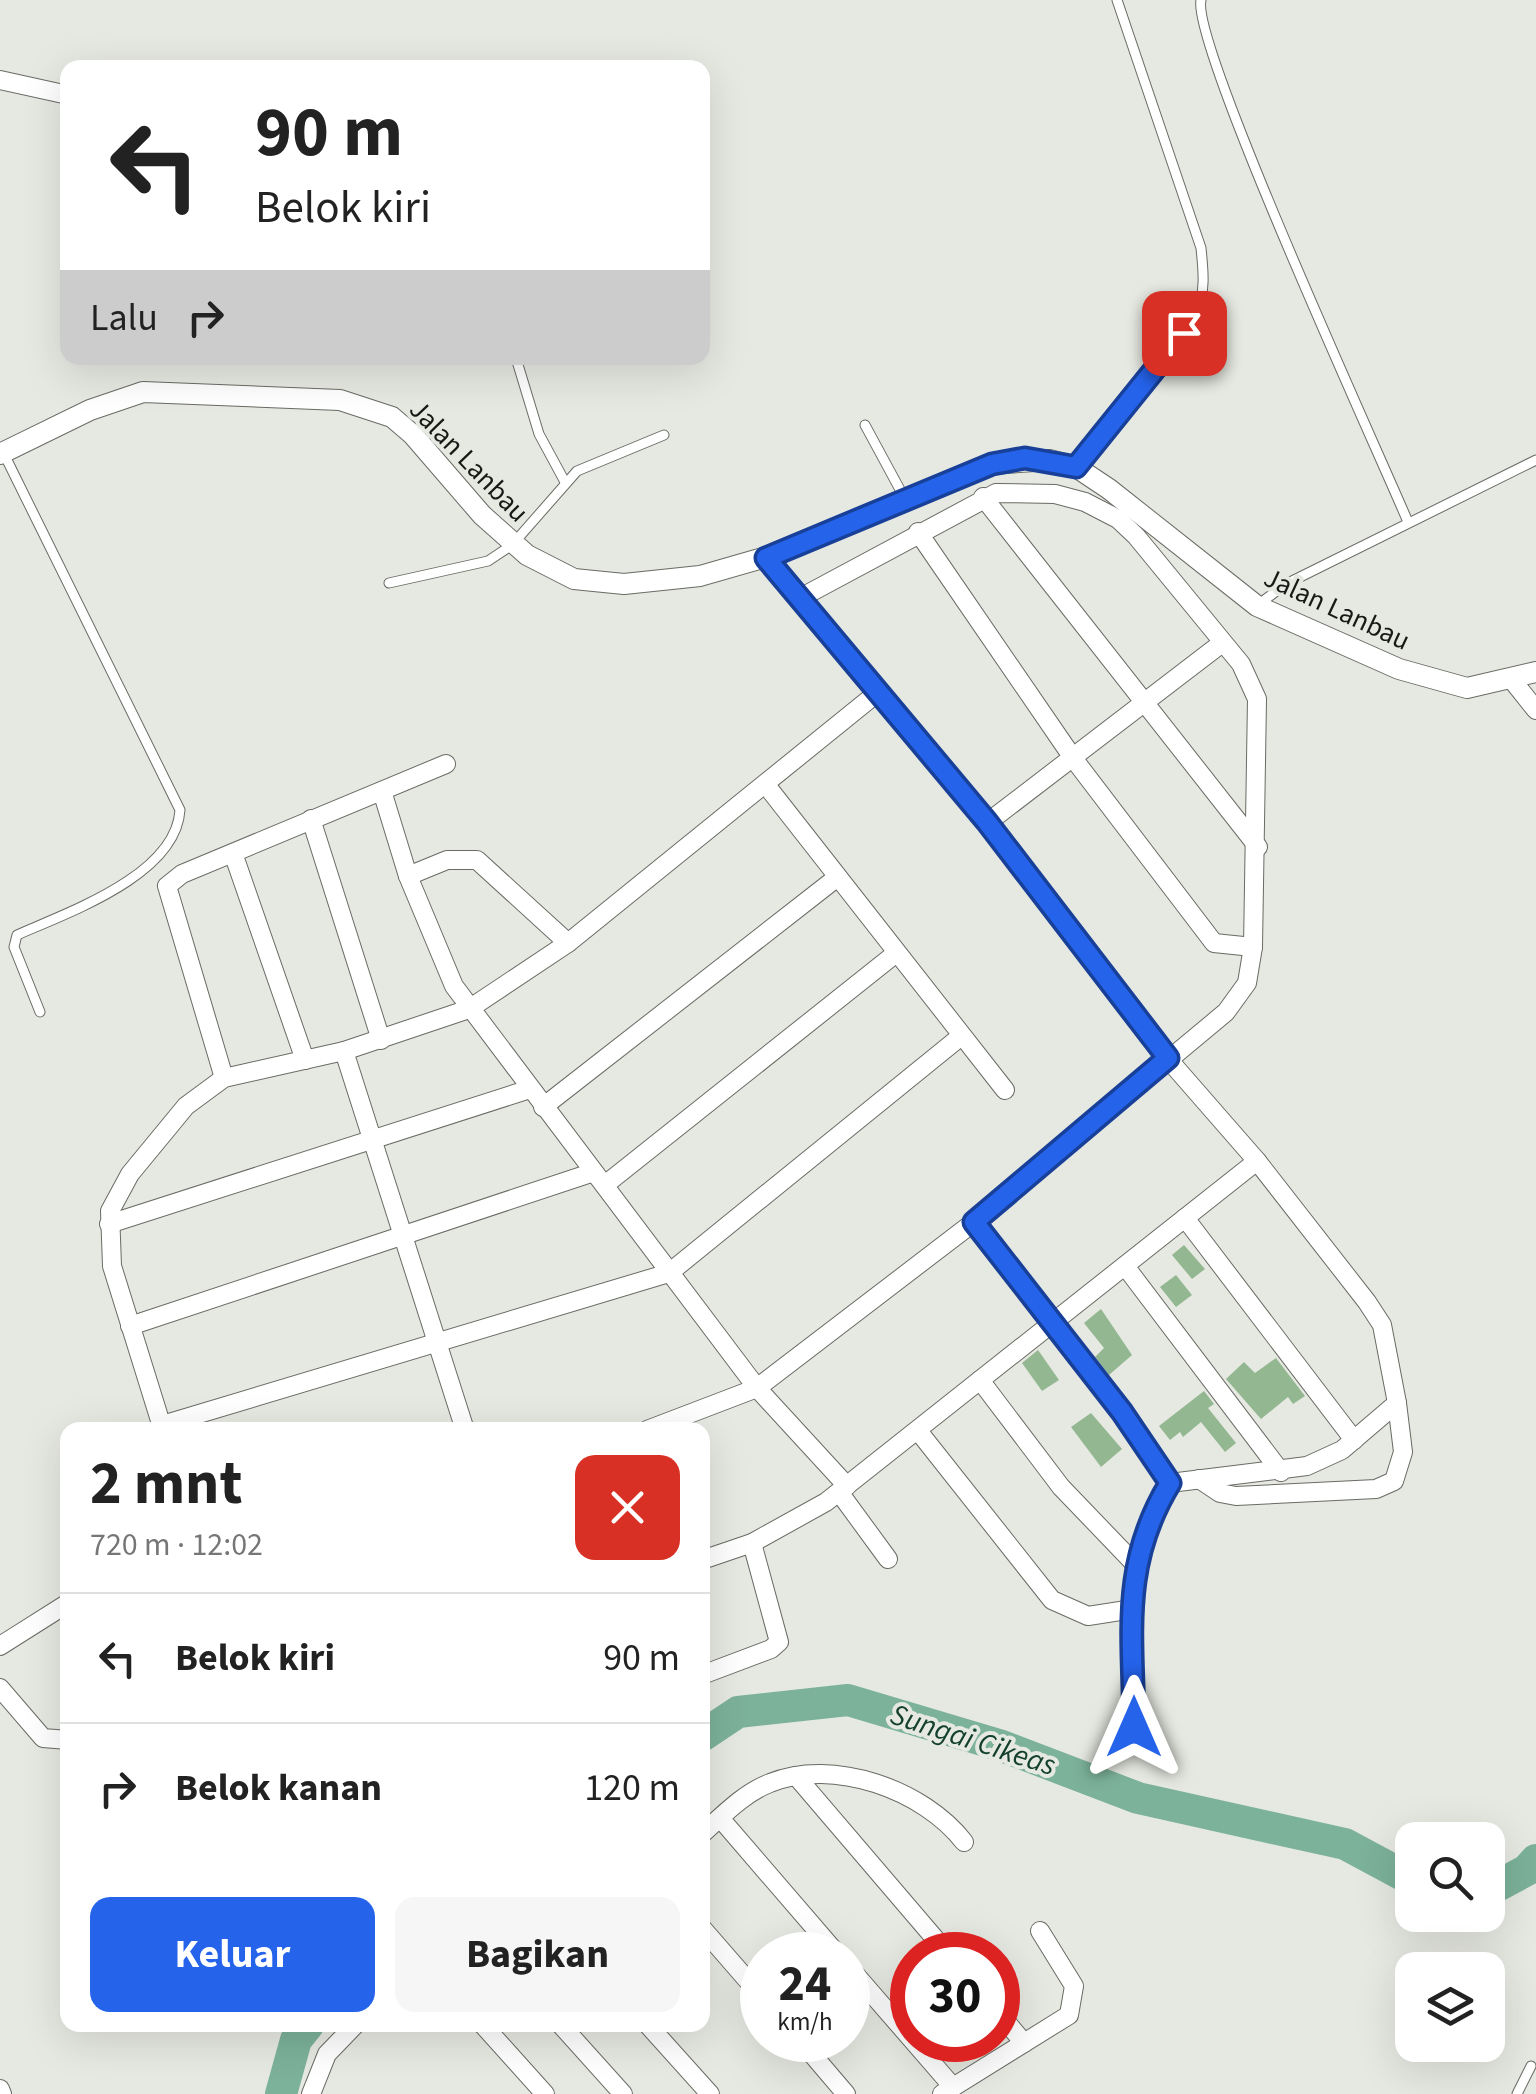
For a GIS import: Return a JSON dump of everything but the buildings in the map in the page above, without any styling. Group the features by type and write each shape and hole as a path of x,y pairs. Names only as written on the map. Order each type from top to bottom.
{"street":[{"path":"0,80 60,93"},
{"name":"Jalan Lanbau","path":"2,453 90,410 143,392 340,400 392,417 512,545 550,570 590,582 659,583 766,558 904,497 992,464 1025,458 1076,467 1136,508 1257,606 1428,680 1467,688 1536,672"},
{"path":"668,1422 757,1388 974,1222 1239,999 1248,983 1258,847 1257,699 1240,664 1136,536 1101,509 1055,494 983,497 802,597"},
{"path":"983,497 1258,847"},
{"path":"918,532 1072,758 1214,943 1253,947"},
{"path":"766,558 987,822 1168,1058 1257,1161 1382,1325 1398,1403 1403,1452 1400,1469 1386,1488 1236,1496 1220,1493 1200,1479"},
{"path":"987,822 1222,644"},
{"path":"1512,680 1536,710"},
{"path":"160,1422 112,1266 110,1211 130,1174 186,1106 224,1078 344,1051 469,1009 568,942 766,786 877,692"},
{"path":"224,1078 166,892 172,880 446,764"},
{"path":"766,786 835,879 1005,1090"},
{"path":"382,791 408,876 440,958 469,1009 757,1388 843,1489 888,1558"},
{"path":"310,819 381,1040"},
{"path":"232,853 305,1060"},
{"path":"408,876 447,860 477,860 568,942"},
{"path":"543,1108 835,879"},
{"path":"130,1326 402,1235 600,1178 894,954"},
{"path":"179,1422 669,1272 960,1037"},
{"path":"344,1051 462,1422"},
{"path":"109,1224 530,1089"},
{"path":"710,1557 752,1544 796,1522 843,1489 1257,1161"},
{"path":"1185,1218 1354,1440"},
{"path":"974,1222 1122,1412 1170,1483"},
{"path":"1125,1266 1281,1472"},
{"path":"980,1380 1061,1487 1134,1563"},
{"path":"1170,1483 1281,1472 1326,1458 1398,1403"},
{"path":"919,1432 1052,1600 1088,1616 1133,1609"},
{"path":"1134,1727 1134,1563 1153,1511 1170,1483"},
{"path":"710,1672 779,1642 752,1544"},
{"path":"0,1646 60,1609"},
{"path":"0,1688 43,1738 60,1739"},
{"path":"710,1827 754,1790 796,1776 820,1774 872,1783 914,1799 938,1813 964,1842"},
{"path":"796,1776 929,1932"},
{"path":"720,1818 818,1932"},
{"path":"870,1994 947,2090 1069,2015 1074,2007 1074,1986 1040,1931"},
{"path":"710,1937 740,1972"},
{"path":"311,2094 327,2054 347,2032"},
{"path":"489,2032 544,2094"},
{"path":"567,2032 623,2094"},
{"path":"654,2032 710,2094"},
{"path":"1020,2037 1024,2042"},
{"path":"819,2062 846,2094"}],"lane":[{"path":"1076,467 1166,359 1198,310 1204,279 1201,248 1117,0"},
{"path":"1201,0 1201,20 1237,120 1408,522"},
{"path":"518,365 539,434 565,482"},
{"path":"865,426 904,497"},
{"path":"389,583 488,561 512,545 565,482 594,460 664,434"},
{"path":"2,453 180,810 176,837 156,858 109,892 17,935 14,947 40,1012"},
{"path":"1257,606 1286,584 1536,460"},
{"path":"1517,2094 1531,2066"}],"waterway":[{"name":"Sungai Cikeas","path":"710,1731 738,1712 848,1700 999,1745 1138,1798 1345,1844 1395,1871"},
{"name":"Sungai Cikeas","path":"1505,1882 1536,1860"},
{"name":"Sungai Cikeas","path":"281,2094 296,2040 302,2032"}],"route":[{"path":"1134,1727 1134,1563 1153,1511 1170,1483 1122,1412 974,1222 1168,1058 987,822 766,558 904,497 992,464 1025,458 1076,467 1184,333"}]}
